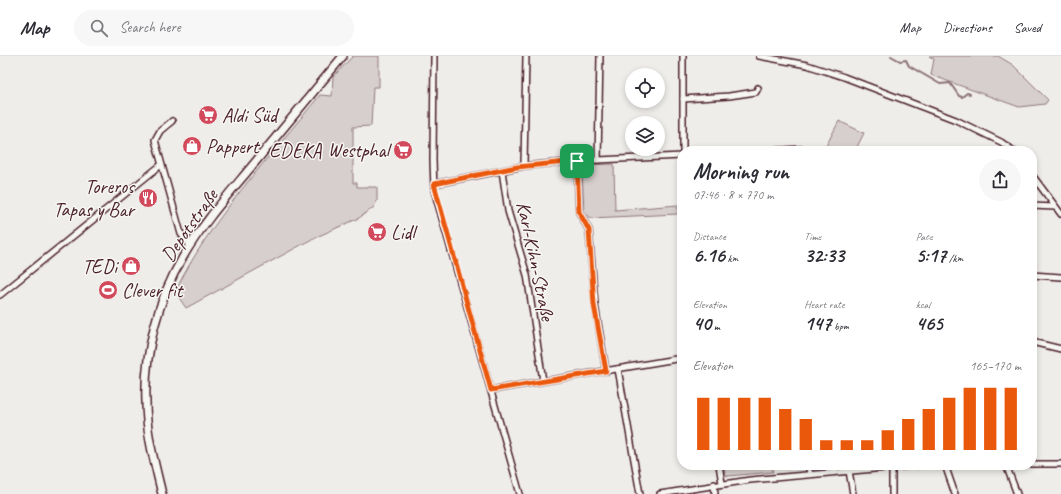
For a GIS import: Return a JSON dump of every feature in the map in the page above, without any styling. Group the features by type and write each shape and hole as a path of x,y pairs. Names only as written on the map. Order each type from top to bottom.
{"main road":[{"name":"Depotstraße","path":"162,494 147,425 146,400 148,361 154,328 165,295 176,269 190,245 241,179 343,56"}],"street":[{"path":"434,56 434,184 450,247 520,494"},
{"path":"524,166 526,56"},
{"path":"598,160 600,56"},
{"path":"683,146 684,56"},
{"path":"759,56 816,67 956,120 1007,146"},
{"path":"683,98 735,95 756,92 758,88"},
{"path":"172,121 155,137 161,166 181,234 190,245"},
{"path":"434,184 524,166 577,161 677,156"},
{"path":"577,161 579,212 589,230 594,305 606,371"},
{"path":"0,295 161,166"},
{"name":"Karl-Kihn-Straße","path":"502,171 508,211 526,271 543,381"},
{"path":"1037,182 1061,214"},
{"path":"1037,206 1055,207"},
{"path":"1037,275 1061,277"},
{"path":"1037,343 1061,349"},
{"path":"491,390 677,359"},
{"path":"618,369 640,494"},
{"path":"1037,464 1061,464"},
{"path":"720,470 722,483"},
{"path":"809,470 810,474"},
{"path":"660,494 722,483 860,470"},
{"path":"892,470 892,494"},
{"path":"947,470 955,494"},
{"path":"1008,470 1017,494"},
{"path":"849,471 853,494"},
{"path":"714,484 715,494"}],"shaded area":[{"path":"353,56 379,56 379,87 373,87 371,126 353,127 353,183 357,183 357,187 377,187 377,201 373,208 359,218 312,239 186,308 175,292 205,239 261,166 320,95 332,96 333,77"},
{"path":"929,56 998,56 1013,65 1048,100 1045,104 1019,107 931,75 934,59"},
{"path":"839,121 864,133 858,146 826,146"},
{"path":"614,164 615,210 677,205 677,214 590,218 584,210 582,170 586,165"},
{"path":"724,470 773,470 773,472 728,476 725,475"}],"waterway":[{"path":"891,56 900,61 906,60 909,66 940,84 950,83 959,96 962,97 967,93 970,94"}],"place":[{"name":"Aldi Süd","path":"208,115"},
{"name":"Pappert","path":"192,146"},
{"name":"EDEKA Westphal","path":"403,150"},
{"name":"Toreros Tapas y Bar","path":"148,198"},
{"name":"Lidl","path":"377,232"},
{"name":"TEDi","path":"131,266"},
{"name":"Clever fit","path":"108,290"}],"route":[{"path":"577,161 579,212 589,230 594,305 606,371 491,390 443,224 434,184 517,167 577,161"}]}
